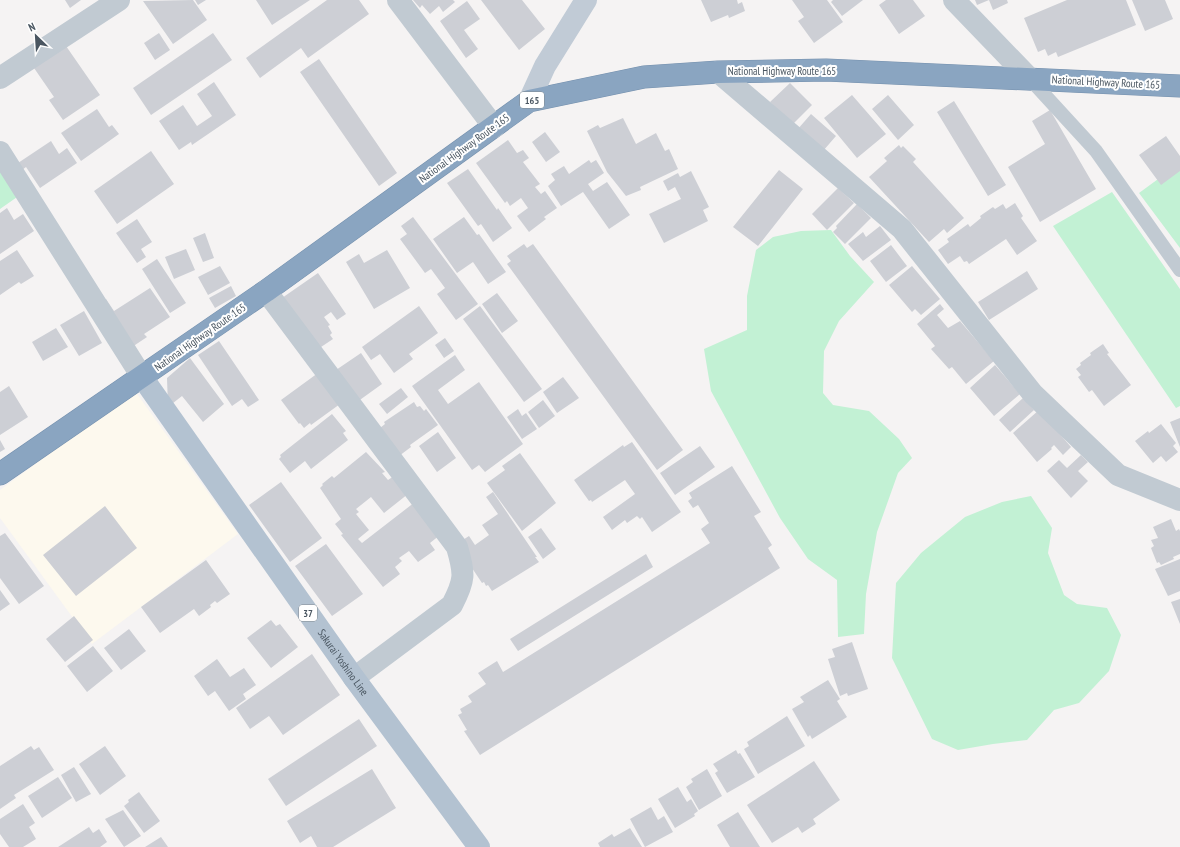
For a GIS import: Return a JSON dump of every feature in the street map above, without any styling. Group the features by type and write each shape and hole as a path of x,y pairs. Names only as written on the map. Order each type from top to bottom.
{"highway":[{"name":"National Highway Route 165","path":"0,474 266,291 529,101 644,77 718,72 826,70 1180,86"}],"main road":[{"name":"Sakurai Yoshino Line","path":"142,377 354,678 479,847"}],"street":[{"path":"0,78 118,0"},
{"path":"398,0 494,127"},
{"path":"529,101 545,66 586,0"},
{"path":"954,0 1030,79"},
{"path":"718,72 902,229 1033,394 1118,475 1180,500"},
{"path":"0,152 142,377"},
{"path":"266,291 457,547 464,570 461,588 452,605 354,678"}],"lane":[{"path":"1030,79 1096,151 1180,270"}],"shaded area":[{"path":"135,391 238,534 92,644 0,518 0,490"}],"green space":[{"path":"0,159 20,195 0,209"},
{"path":"1180,163 1180,248 1139,193"},
{"path":"1112,192 1180,289 1180,406 1176,408 1053,226"},
{"path":"831,230 850,256 874,282 839,321 824,351 823,393 833,405 869,411 899,439 912,458 898,473 877,532 866,594 864,634 838,637 837,580 808,559 780,518 711,391 704,349 747,330 747,296 756,250 773,237 801,231"},
{"path":"1031,496 1052,528 1048,553 1064,595 1077,604 1107,608 1121,635 1109,671 1079,703 1054,710 1027,740 958,750 932,739 892,658 896,583 921,553 965,517 1002,502"}],"building":[{"path":"65,0 81,0 70,8"},
{"path":"193,0 207,20 173,44 143,1"},
{"path":"195,0 206,0 198,5"},
{"path":"256,0 310,0 272,25"},
{"path":"327,0 359,0 369,14 308,58 301,48 260,78 246,58"},
{"path":"413,0 453,0 455,2 443,12 439,6 430,14 422,5 420,8"},
{"path":"481,0 522,0 545,29 519,50"},
{"path":"701,0 737,0 738,4 742,2 745,11 729,18 728,15 711,22"},
{"path":"792,0 827,0 843,22 814,43 798,21 804,17"},
{"path":"833,0 863,0 842,16 831,2"},
{"path":"886,0 913,0 925,16 899,34 879,5"},
{"path":"975,0 989,0 977,5"},
{"path":"989,0 1007,0 1008,3 993,10"},
{"path":"1067,0 1126,0 1136,25 1058,57 1056,52 1048,56 1045,49 1038,52 1024,18"},
{"path":"1132,0 1165,0 1173,19 1145,31"},
{"path":"467,1 480,19 464,30 478,49 466,58 440,21"},
{"path":"159,33 170,50 155,60 144,43"},
{"path":"213,33 232,60 151,115 133,88"},
{"path":"66,46 100,95 63,120 49,100 54,97 34,68"},
{"path":"319,59 397,173 379,186 300,72"},
{"path":"214,82 236,115 192,145 191,142 179,150 159,121 183,105 197,126 212,116 197,94"},
{"path":"790,83 812,105 792,125 770,102"},
{"path":"852,95 886,134 857,158 824,118"},
{"path":"888,95 914,125 898,140 872,109"},
{"path":"954,101 1006,185 988,196 937,112"},
{"path":"97,109 109,127 112,125 119,134 81,161 61,133"},
{"path":"1050,110 1096,189 1040,222 1008,167 1045,144 1032,121"},
{"path":"811,114 836,136 823,151 797,130"},
{"path":"623,118 636,144 656,133 665,151 669,149 678,169 640,187 641,190 626,196 607,172 587,131 598,125 600,128"},
{"path":"545,132 560,152 546,162 532,142"},
{"path":"1166,136 1180,156 1180,171 1161,185 1139,155"},
{"path":"508,140 517,153 523,150 529,158 523,162 540,184 535,187 541,194 545,191 557,208 544,217 546,219 529,232 517,216 528,208 521,198 510,206 507,201 505,203 476,163"},
{"path":"51,141 59,154 67,148 77,163 40,188 26,167 22,170 18,163"},
{"path":"899,145 901,148 903,146 916,159 913,162 964,218 947,233 944,229 929,242 869,177 887,161 884,158"},
{"path":"151,151 174,184 117,224 94,191"},
{"path":"589,160 591,163 596,160 604,173 588,184 593,191 607,182 630,215 609,229 583,192 561,206 548,186 555,180 551,174 564,166 569,174"},
{"path":"468,169 497,210 498,208 512,228 493,242 481,224 478,226 447,183"},
{"path":"779,170 803,189 758,246 733,227"},
{"path":"691,171 709,207 703,210 708,221 664,243 649,214 681,199 675,187 668,191 663,181 678,173 680,177"},
{"path":"838,188 854,203 827,230 812,214"},
{"path":"1015,203 1023,216 1021,218 1037,241 1017,255 1006,239 969,264 967,261 964,262 960,256 948,264 938,250 949,242 947,239 968,224 970,227 981,218 980,216 993,207 995,209 1003,204 1006,209"},
{"path":"857,204 871,218 845,244 833,232 837,228 836,226"},
{"path":"7,208 14,220 23,214 34,231 0,254 0,213"},
{"path":"413,217 478,304 456,320 437,294 445,288 431,269 425,273 400,239 407,234 401,226"},
{"path":"464,217 477,235 479,234 506,272 488,284 473,262 457,273 433,239"},
{"path":"137,219 152,242 141,249 146,257 137,263 116,233"},
{"path":"880,226 891,240 863,261 848,244 863,232 866,237"},
{"path":"205,233 214,258 203,262 193,238"},
{"path":"524,244 527,248 533,244 683,450 657,470 507,264 511,261 507,256"},
{"path":"891,245 907,266 886,282 870,261"},
{"path":"186,249 195,270 174,279 165,257"},
{"path":"17,250 34,276 21,284 19,282 0,295 0,261"},
{"path":"387,250 410,288 374,309 346,262 359,254 364,263"},
{"path":"157,259 186,303 170,313 142,269"},
{"path":"220,266 230,283 208,295 198,277"},
{"path":"912,266 940,299 921,315 915,309 912,312 889,285"},
{"path":"1027,271 1038,289 989,320 978,302"},
{"path":"318,273 346,314 337,320 331,312 324,317 330,325 328,326 332,333 330,335 333,339 318,349 282,298"},
{"path":"231,286 236,296 215,308 209,298"},
{"path":"150,288 170,317 144,334 147,337 129,349 99,303 106,299 114,311"},
{"path":"497,293 518,321 502,333 482,304"},
{"path":"940,304 944,309 937,315 948,328 960,321 994,361 966,384 952,367 949,369 931,349 935,346 917,324"},
{"path":"419,306 438,333 409,354 413,359 394,373 380,354 371,360 362,347"},
{"path":"480,306 542,389 524,402 463,319"},
{"path":"84,311 102,343 79,356 60,325"},
{"path":"56,328 68,347 43,361 32,342"},
{"path":"445,338 454,351 444,358 435,345"},
{"path":"219,341 259,400 248,407 242,399 232,406 198,355"},
{"path":"1103,344 1109,353 1107,354 1131,385 1104,406 1092,390 1089,392 1078,377 1081,375 1076,369 1081,365 1080,363 1091,355 1090,353"},
{"path":"361,353 382,384 357,402 336,370"},
{"path":"455,355 465,370 438,390 448,404 479,382 523,444 485,472 479,465 472,470 412,386"},
{"path":"190,358 224,404 203,422 182,396 168,407 167,378"},
{"path":"995,365 1020,394 994,416 970,388"},
{"path":"318,373 340,404 311,425 310,423 304,428 300,423 299,424 281,400"},
{"path":"563,377 579,398 557,413 543,392"},
{"path":"9,386 28,417 0,435 0,392"},
{"path":"401,388 408,397 387,414 379,404"},
{"path":"1023,398 1034,410 1010,432 999,420"},
{"path":"543,400 555,416 539,428 528,412"},
{"path":"414,402 417,407 420,406 424,411 426,409 438,425 410,445 411,447 395,459 375,432 385,424 384,422"},
{"path":"518,409 522,416 526,413 537,429 522,439 507,417"},
{"path":"1039,410 1071,447 1063,455 1054,445 1051,448 1052,449 1037,462 1013,433"},
{"path":"332,414 346,431 343,433 348,440 311,469 305,461 290,473 279,459 281,457 280,455"},
{"path":"1180,418 1180,447 1170,422"},
{"path":"1161,424 1176,443 1173,446 1178,452 1166,462 1161,456 1153,463 1135,441 1148,431 1149,433"},
{"path":"438,432 456,458 437,472 419,446"},
{"path":"0,440 5,449 0,452"},
{"path":"632,442 681,512 652,532 642,517 640,519 637,516 627,523 625,520 612,530 603,517 635,494 625,480 592,502 591,500 589,501 574,480 623,445 624,447"},
{"path":"700,446 715,467 675,495 660,473"},
{"path":"366,452 385,472 382,473 388,480 394,476 408,494 384,513 371,497 356,509 359,512 356,514 369,530 358,539 362,543 415,502 440,535 430,543 435,550 418,562 409,551 399,558 402,561 395,567 400,574 383,587 341,535 343,534 335,524 341,519 320,488 323,485 322,484 332,476 334,478"},
{"path":"520,453 556,503 522,531 487,483 505,470 502,466"},
{"path":"1081,455 1088,462 1078,471 1088,481 1071,498 1047,471 1059,460 1067,468"},
{"path":"732,466 761,512 754,516 772,545 768,548 780,568 480,755 464,731 467,730 458,715 462,713 460,709 472,702 468,696 486,684 478,673 497,661 503,672 710,543 701,529 709,523 698,505 693,508 688,501 692,498 689,493"},
{"path":"281,482 322,538 290,562 249,505"},
{"path":"493,492 539,562 492,591 488,585 486,586 484,582 482,583 464,556 458,543 469,536 475,545 489,535 482,525 498,514 486,497"},
{"path":"105,506 137,548 76,596 43,555"},
{"path":"1171,519 1176,531 1179,529 1180,531 1180,554 1173,557 1174,559 1161,565 1159,562 1157,563 1151,548 1154,546 1151,540 1158,538 1153,527"},
{"path":"541,528 556,549 543,559 528,537"},
{"path":"5,533 44,586 19,604 0,578 0,536"},
{"path":"326,544 363,594 332,616 295,566"},
{"path":"646,554 653,567 518,651 510,639"},
{"path":"1180,559 1180,591 1168,596 1155,569"},
{"path":"206,560 230,594 217,603 215,601 210,605 211,607 199,616 194,609 160,633 141,607"},
{"path":"0,590 10,604 0,611"},
{"path":"1180,599 1180,624 1171,602"},
{"path":"74,616 93,640 65,662 46,639"},
{"path":"271,620 276,626 280,624 298,647 271,668 247,638"},
{"path":"129,629 146,651 121,670 104,648"},
{"path":"852,642 868,689 848,696 847,693 840,696 828,659 835,657 832,649"},
{"path":"93,646 113,671 87,692 67,666"},
{"path":"312,654 340,695 283,735 269,716 250,729 236,708"},
{"path":"217,659 230,677 244,668 256,685 243,694 246,699 229,711 215,691 208,696 194,676"},
{"path":"828,680 840,699 837,701 847,717 812,739 810,735 808,737 792,709 804,702 800,697"},
{"path":"787,716 805,746 758,774 744,749 749,746 747,742"},
{"path":"359,719 377,746 286,806 268,779"},
{"path":"31,746 34,750 39,747 54,770 14,795 16,798 0,809 0,766"},
{"path":"105,746 126,776 100,795 79,764"},
{"path":"736,750 738,754 740,753 755,777 727,793 715,773 718,771 713,764"},
{"path":"814,761 840,800 813,819 816,824 802,833 798,827 772,843 747,805"},
{"path":"74,767 91,794 76,802 61,775"},
{"path":"372,769 396,808 333,847 317,847 311,836 300,843 287,821"},
{"path":"707,769 722,796 699,810 686,787 693,782 691,779"},
{"path":"58,777 72,798 42,818 28,796"},
{"path":"678,787 687,802 691,799 698,811 694,814 695,816 675,828 658,799"},
{"path":"139,792 160,821 144,833 124,806 129,802 128,800"},
{"path":"23,804 35,823 29,827 36,839 23,847 9,847 0,834 0,819"},
{"path":"651,807 658,820 664,816 673,832 645,847 630,819"},
{"path":"123,810 141,836 124,847 105,819"},
{"path":"738,812 760,847 730,847 717,825"},
{"path":"89,827 93,833 99,829 107,842 100,847 58,847"},
{"path":"630,828 642,847 600,847 598,843 612,834 614,837"},
{"path":"161,837 168,847 145,847"}]}
